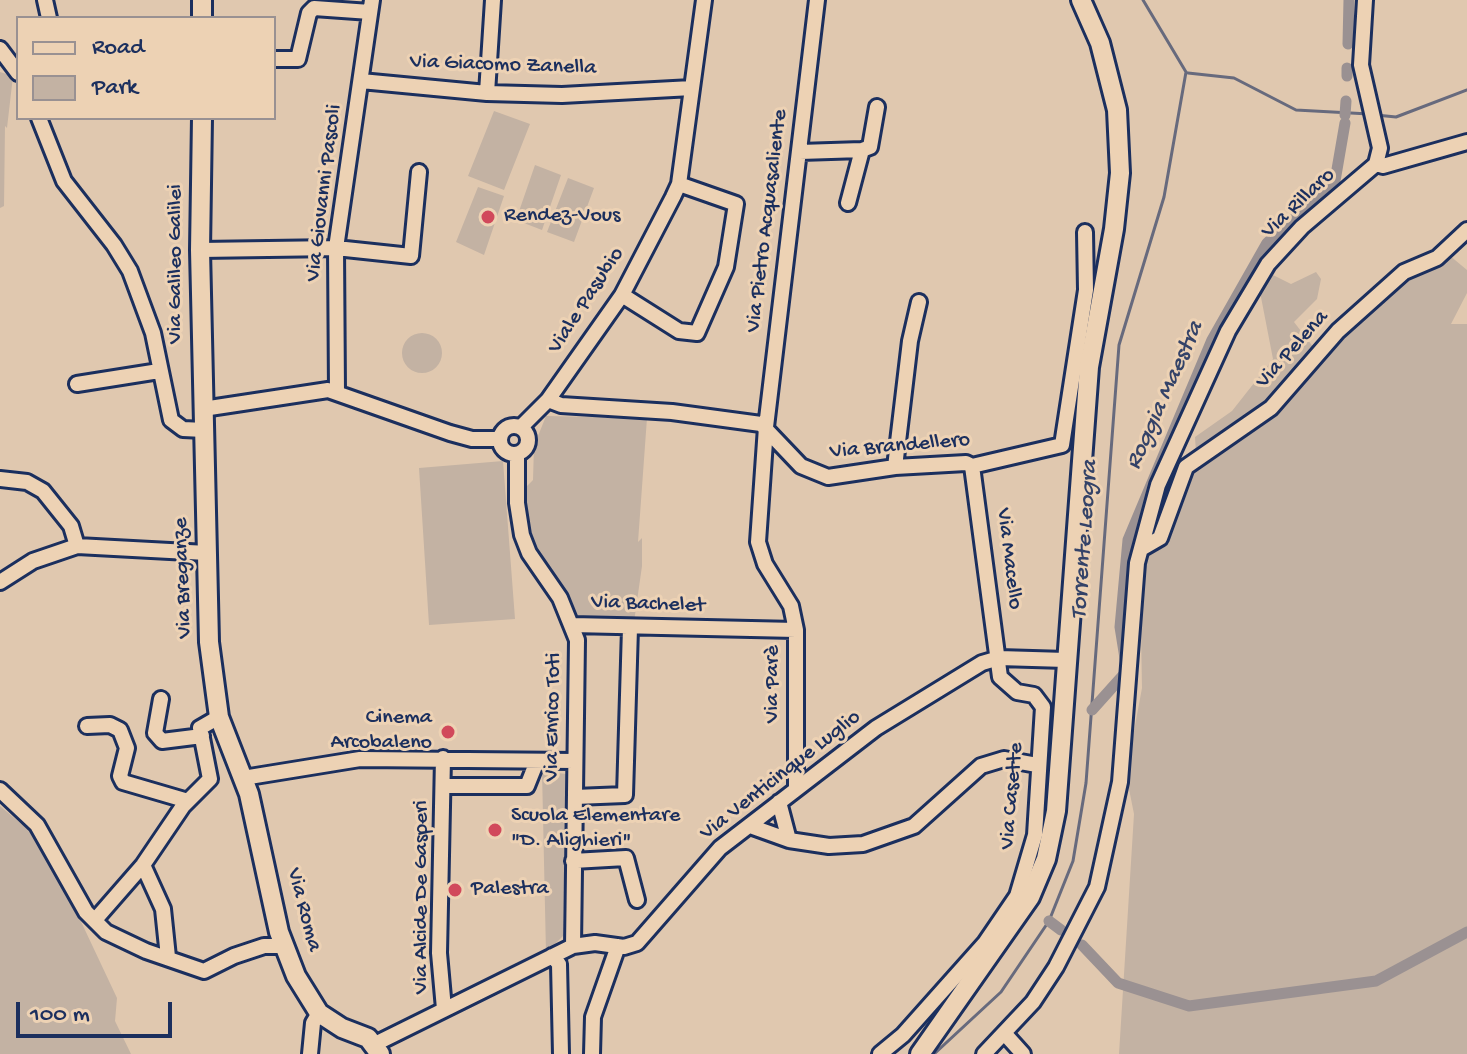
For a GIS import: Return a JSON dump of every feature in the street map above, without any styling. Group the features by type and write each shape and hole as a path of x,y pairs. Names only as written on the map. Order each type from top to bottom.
{"main road":[{"path":"920,1054 1030,897 1046,859 1056,811 1089,367 1114,229 1120,173 1117,110 1100,43 1081,0"},
{"name":"Via Galileo Galilei","path":"202,120 200,250 203,409"},
{"name":"Via Breganze","path":"203,409 209,642 219,717 228,743"},
{"name":"Via Roma","path":"228,743 243,778 283,946 309,1001 319,1013"},
{"path":"319,1013 377,1049"}],"street":[{"path":"487,93 493,0"},
{"name":"Viale Pasubio","path":"499,439 507,427 521,427 548,400 622,295 679,184 704,0"},
{"name":"Via Pietro Acquasaliente","path":"766,448 817,0"},
{"path":"1365,0 1361,65 1380,148 1376,164 1383,166 1467,142"},
{"path":"276,59 298,59 309,13 314,8 371,6"},
{"name":"Via Giovanni Pascoli","path":"337,392 336,248 371,6"},
{"path":"0,49 16,71"},
{"name":"Via Giacomo Zanella","path":"361,81 487,93 562,95 692,88"},
{"path":"800,152 862,150 870,147 877,107"},
{"path":"40,120 64,181 114,245 130,271 149,320 173,423 183,429 204,430"},
{"path":"848,203 862,150"},
{"name":"Via Rillaro","path":"984,1054 1005,1034 1056,967 1097,887 1120,782 1131,613 1141,549 1158,485 1228,331 1268,264 1302,227 1376,164"},
{"path":"200,250 336,248 411,256 419,172"},
{"path":"622,295 679,331 697,333 726,267 736,204 679,184"},
{"name":"Via Pelena","path":"1141,549 1160,538 1186,467 1271,408 1338,331 1404,272 1437,258 1467,230"},
{"name":"Via Brandellero","path":"766,427 801,466 818,475 841,476 895,467 958,463 972,466 1062,445 1086,290 1085,232"},
{"path":"895,467 910,341 919,302"},
{"path":"77,384 159,371"},
{"path":"203,409 316,390 337,392 450,433 472,439 499,439 504,451 517,454 528,444 527,435 521,427"},
{"path":"548,400 561,405 754,422 766,427"},
{"name":"Via Parè","path":"766,448 758,542 765,564 791,606 796,630 796,787"},
{"name":"Via Enrico Toti","path":"517,454 517,503 522,535 529,553 560,598 572,625 578,662 573,946"},
{"name":"Via Macello","path":"972,466 999,658"},
{"path":"0,479 27,482 43,491 71,526 77,546"},
{"path":"0,582 33,561 77,546 207,553"},
{"name":"Via Bachelet","path":"572,625 722,629"},
{"path":"575,797 625,795 633,663 630,628"},
{"name":"Via Parè","path":"722,629 796,630"},
{"name":"Via Venticinque Luglio","path":"618,946 637,943 720,848 876,728 982,663 999,658 1066,660"},
{"name":"Via Casette","path":"880,1054 903,1035 985,943 1017,896 1035,835 1043,707 1034,695 1006,686 1000,677 999,658"},
{"path":"161,699 155,733 162,741 202,736"},
{"path":"95,920 143,865 185,804 210,779 200,728 219,717"},
{"path":"87,726 110,725 120,730 127,748 120,776 123,782 185,804"},
{"name":"Via Alcide De Gasperi","path":"438,758 445,786 439,953 444,1009"},
{"path":"243,778 360,759 575,761"},
{"path":"750,826 789,840 829,846 863,844 914,826 981,766 1004,759 1037,765"},
{"path":"445,786 527,786 537,761"},
{"path":"0,790 37,825 72,891 106,932 204,971 264,946 283,946"},
{"path":"779,802 789,840"},
{"path":"573,861 626,858 637,900"},
{"path":"143,865 163,909 168,957"},
{"path":"377,1049 444,1009 573,946 595,943 618,946 593,1017 592,1054"},
{"path":"552,956 559,964 560,1048"},
{"path":"310,1054 313,1023 319,1013"},
{"path":"1005,1034 1023,1054"}],"green space":[{"path":"0,72 13,76 7,128 5,126 4,206 0,208"},
{"path":"494,111 530,124 504,190 468,176"},
{"path":"535,165 561,175 542,230 516,220"},
{"path":"568,178 594,188 574,242 547,232"},
{"path":"478,187 504,196 484,255 456,242"},
{"path":"1449,255 1467,270 1467,293 1451,324 1467,324 1467,1054 1119,1054 1134,814 1126,774 1142,688 1140,581 1149,532 1172,518 1192,463 1284,404 1348,315"},
{"path":"1316,272 1321,279 1317,299 1294,322 1314,348 1285,394 1196,453 1195,437 1232,411 1273,359 1260,292 1266,282 1273,275 1291,284"},
{"path":"422,333 436,339 442,353 436,367 422,373 408,367 402,353 408,339"},
{"path":"546,416 647,418 638,542 642,538 642,566 634,622 583,621 576,617 534,547 527,518 526,487 533,480 534,446"},
{"path":"503,461 515,619 429,625 419,468"},
{"path":"542,771 566,774 563,936 546,953"},
{"path":"0,806 44,843 117,998 115,1021 131,1054 0,1054"}],"waterway":[{"name":"Torrente Leogra","path":"934,1054 1001,992 1049,921 1073,861 1086,783 1119,345 1164,197 1186,72 1143,0"},
{"name":"Roggia Maestra","path":"1348,44 1349,0"},
{"name":"Roggia Maestra","path":"1347,68 1347,76"},
{"path":"1188,73 1234,78 1296,110 1369,114"},
{"path":"1376,115 1396,117 1467,90"},
{"name":"Roggia Maestra","path":"1345,115 1346,101"},
{"name":"Roggia Maestra","path":"1092,710 1127,671 1120,627 1128,540 1212,340 1267,243 1335,181 1345,123"},
{"path":"1049,921 1061,930"},
{"path":"1082,945 1118,983 1189,1006 1376,981 1467,932"}],"place":[{"name":"Rendez-Vous","path":"488,217"},
{"name":"Cinema Arcobaleno","path":"448,732"},
{"name":"Scuola Elementare \"D. Alighieri\"","path":"495,830"},
{"name":"Palestra","path":"455,890"}]}
